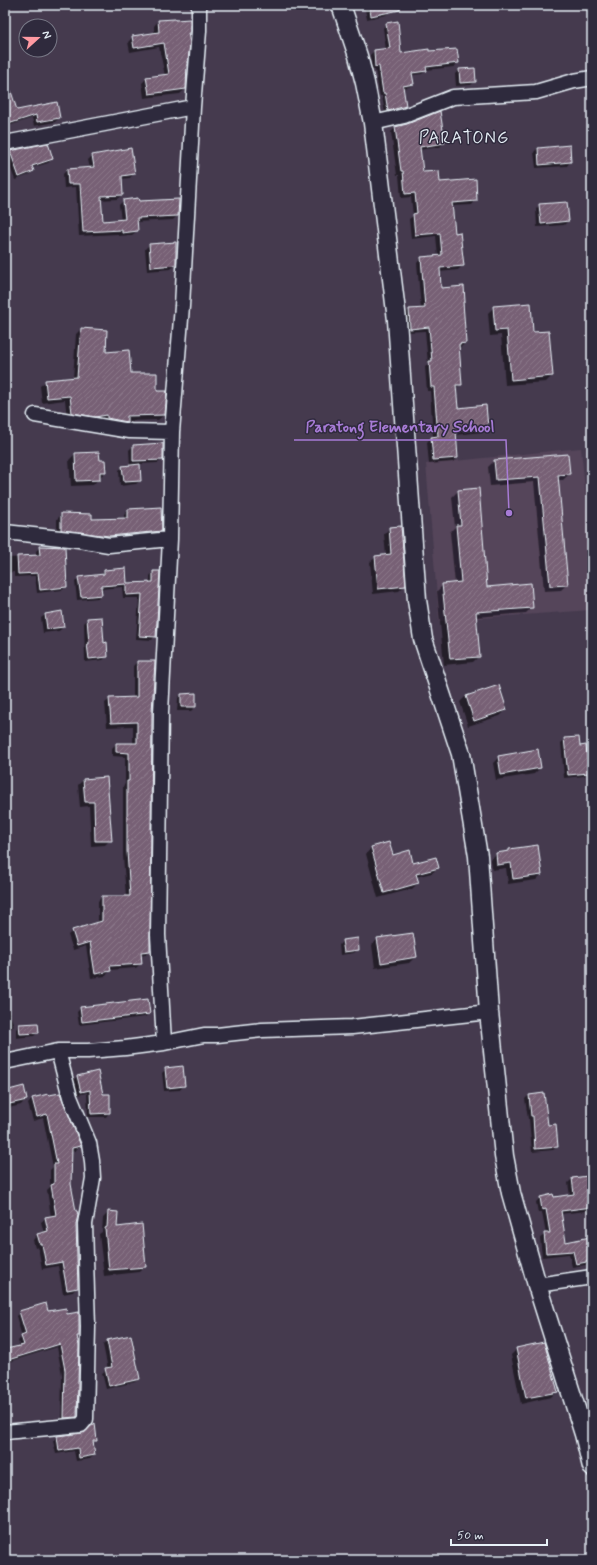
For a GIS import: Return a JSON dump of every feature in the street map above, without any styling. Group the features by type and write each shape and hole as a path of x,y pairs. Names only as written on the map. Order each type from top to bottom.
{"street":[{"path":"164,1043 158,934 161,712 170,540 172,432 182,306 199,31 199,5"},
{"path":"341,5 358,56 373,123 397,320 420,628 460,754 478,856 489,1012 504,1156 511,1193 537,1285 584,1434 592,1467"},
{"path":"373,123 404,116 453,97 536,92 574,81 592,78"},
{"path":"5,143 194,107"},
{"path":"35,415 123,430 172,432"},
{"path":"5,532 109,545 170,540"},
{"path":"5,1062 58,1051 88,1051 164,1043 211,1035 262,1030 352,1027 489,1012"},
{"path":"5,1432 81,1425 86,1419 88,1327 85,1224 93,1178 92,1161 89,1143 70,1097 58,1051"},
{"path":"537,1285 592,1277"}],"shaded area":[{"path":"581,448 592,562 592,610 439,621 426,464"}],"building":[{"path":"369,5 399,5 400,10 371,16"},
{"path":"190,19 190,33 188,33 190,43 187,61 186,89 149,94 146,77 169,74 164,43 134,48 132,36 159,32 158,20"},
{"path":"398,21 401,53 429,49 429,51 457,49 459,63 426,67 427,71 412,73 414,84 403,86 406,106 388,111 385,93 383,93 379,66 375,67 374,50 390,48 386,23"},
{"path":"475,68 476,82 460,83 459,69"},
{"path":"7,79 17,110 57,102 60,118 37,122 36,115 5,125 5,80"},
{"path":"440,111 445,143 420,147 423,172 439,171 440,182 476,179 477,201 452,203 455,233 460,232 464,266 440,268 441,288 464,286 465,302 463,302 466,343 459,344 462,385 456,385 458,408 486,405 488,428 456,431 458,458 433,460 431,437 438,436 434,387 431,387 429,361 432,361 429,327 410,329 409,309 425,308 421,257 442,255 440,233 415,235 413,214 417,213 415,193 405,194 403,171 401,171 395,127"},
{"path":"48,143 53,159 32,166 34,171 19,177 10,151"},
{"path":"570,145 571,162 539,165 538,148"},
{"path":"131,148 135,174 122,176 123,195 101,196 103,221 125,219 123,200 138,198 139,201 179,199 178,216 137,218 138,231 122,233 122,230 83,232 80,184 68,184 67,169 94,167 92,155"},
{"path":"567,202 569,221 541,224 539,204"},
{"path":"176,242 176,265 151,267 149,244"},
{"path":"531,303 533,332 549,331 553,376 511,380 507,330 495,331 493,306"},
{"path":"81,328 107,330 106,352 129,350 131,373 157,373 157,391 167,391 165,415 127,416 127,422 107,418 107,415 95,417 72,413 70,396 47,398 45,380 77,377"},
{"path":"163,443 163,460 133,461 133,445"},
{"path":"99,452 100,460 105,460 106,472 100,472 100,480 76,481 75,453"},
{"path":"568,454 570,474 558,475 568,585 550,586 540,477 496,480 494,460"},
{"path":"140,464 141,481 124,482 122,466"},
{"path":"479,488 487,587 531,583 533,608 476,612 480,657 450,659 442,584 461,582 456,525 461,525 458,490"},
{"path":"161,507 162,531 109,536 61,530 61,513 92,514 92,519 128,518 128,509"},
{"path":"401,526 406,586 378,589 375,556 391,554 389,527"},
{"path":"39,546 65,547 67,587 40,590 38,573 18,574 17,556 40,555"},
{"path":"126,568 127,583 153,582 153,571 160,571 156,637 139,636 142,594 126,595 126,584 101,586 102,595 81,597 78,577 104,574 104,570"},
{"path":"62,611 64,627 47,629 45,614"},
{"path":"102,617 104,643 107,642 108,657 89,659 87,644 89,644 87,618"},
{"path":"137,661 155,661 152,712 150,951 141,952 142,964 110,966 111,971 95,974 90,942 77,946 72,930 102,921 102,896 130,896 127,851 127,781 129,781 129,753 116,752 116,743 137,743 137,722 111,723 109,698 137,697"},
{"path":"499,685 507,710 474,721 466,696"},
{"path":"196,693 196,707 181,707 181,694"},
{"path":"579,737 580,746 586,745 589,773 568,775 564,738"},
{"path":"538,749 541,768 501,775 498,756"},
{"path":"107,777 112,841 95,841 94,802 85,802 83,779"},
{"path":"389,842 393,855 410,850 413,863 436,857 439,868 416,874 419,883 384,893 371,847"},
{"path":"538,845 542,875 513,879 511,863 497,865 496,853 509,851 509,849"},
{"path":"413,933 417,957 381,963 377,938"},
{"path":"358,938 359,950 344,952 342,940"},
{"path":"148,999 150,1014 82,1022 80,1007"},
{"path":"38,1023 39,1033 20,1034 19,1024"},
{"path":"183,1066 185,1086 167,1088 165,1068"},
{"path":"98,1071 103,1094 110,1094 110,1113 91,1114 90,1090 81,1092 77,1076"},
{"path":"24,1086 27,1100 5,1105 5,1091"},
{"path":"60,1093 81,1146 72,1148 71,1184 78,1215 76,1224 78,1288 67,1290 62,1262 46,1265 42,1244 40,1244 37,1234 48,1231 45,1217 56,1215 51,1185 54,1184 54,1164 57,1164 47,1114 37,1117 32,1098"},
{"path":"544,1093 548,1125 556,1124 558,1147 535,1149 533,1116 531,1116 529,1095"},
{"path":"588,1176 590,1192 592,1191 592,1207 561,1211 566,1242 590,1237 592,1261 576,1264 573,1251 546,1253 544,1233 550,1233 546,1209 542,1210 540,1197 553,1194 554,1197 574,1194 572,1178"},
{"path":"108,1211 118,1212 117,1227 142,1224 146,1267 109,1270 105,1228 107,1227"},
{"path":"46,1303 48,1311 66,1308 67,1314 79,1312 79,1336 77,1336 79,1346 77,1417 64,1418 65,1370 60,1344 8,1360 6,1349 24,1345 21,1336 26,1334 19,1311"},
{"path":"131,1335 140,1379 109,1386 105,1368 112,1367 107,1340"},
{"path":"544,1342 558,1392 526,1398 516,1348"},
{"path":"95,1423 97,1441 93,1441 95,1455 79,1458 78,1448 59,1451 57,1436 82,1433"}],"place":[{"name":"Paratong Elementary School","path":"509,513"}],"district":[{"name":"PARATONG","path":"464,137"}]}
